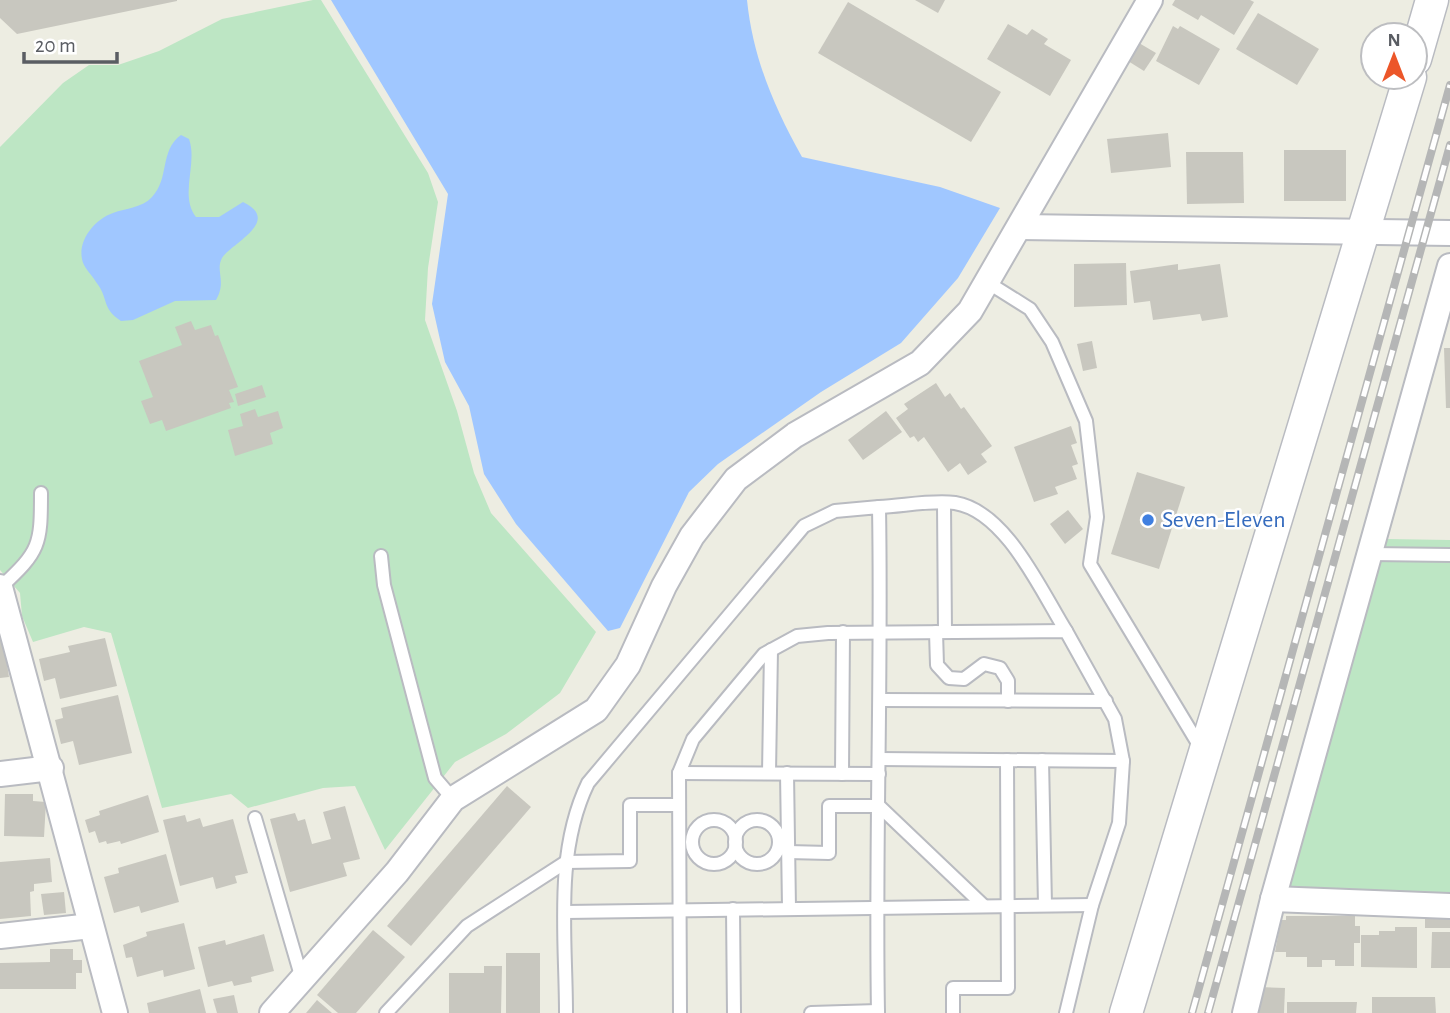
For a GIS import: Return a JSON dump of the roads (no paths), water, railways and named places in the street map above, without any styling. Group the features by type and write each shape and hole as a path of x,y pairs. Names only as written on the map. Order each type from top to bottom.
{"street":[{"path":"272,1013 397,872 453,799 596,710 628,665 664,586 692,536 736,479 795,435 920,363 970,311 1150,0"},
{"path":"1426,21 1432,0"},
{"path":"1126,1013 1406,91"},
{"path":"1020,227 1450,233"},
{"path":"1245,1013 1273,900 1450,266"},
{"path":"0,587 115,1013"},
{"path":"0,774 51,768"},
{"path":"1273,900 1450,906"},
{"path":"0,936 91,926"}],"lane":[{"path":"987,282 1030,309 1052,342 1068,374 1087,421 1097,517 1090,564 1204,753"},
{"path":"0,587 28,562 41,537 41,493"},
{"path":"566,1013 566,862 574,811 588,783 804,526 835,511 955,503 984,514 1007,537 1066,631 1115,719 1123,761 1119,823 1092,905 1066,1013"},
{"path":"944,504 941,632 937,665 949,678 964,679 984,664 1000,668 1008,681 1008,701"},
{"path":"811,1013 878,1012 876,907 882,632 879,507"},
{"path":"1371,554 1450,555"},
{"path":"381,556 384,585 435,778 453,799"},
{"path":"680,1013 679,910 686,840 679,805 679,773 693,738 764,654 797,636 843,632 1066,631"},
{"path":"842,774 843,632"},
{"path":"769,774 771,650"},
{"path":"880,701 1106,701"},
{"path":"879,759 1123,761"},
{"path":"953,1013 953,988 1008,988 1007,760"},
{"path":"1042,760 1045,905"},
{"path":"679,773 878,774"},
{"path":"787,774 785,846 789,908"},
{"path":"386,1013 386,1009 467,926 566,862 630,861 630,805 679,805"},
{"path":"686,840 701,860 715,864 727,861 737,831 744,823 757,820 768,822 785,846 828,853 829,806 878,806 984,906"},
{"path":"255,818 302,979"},
{"path":"686,840 703,822 712,820 723,822 732,830 740,855 749,862 770,860 785,846"},
{"path":"566,912 1092,905"},
{"path":"733,909 734,1013"}],"water":[{"path":"331,0 747,0 754,42 766,82 802,157 940,187 1000,208 958,278 901,343 821,392 718,464 689,492 620,628 608,631 516,524 484,474 469,406 445,362 432,304 448,194"},
{"path":"181,135 189,139 191,149 189,199 196,217 219,217 243,202 254,209 258,217 256,224 222,258 221,287 216,300 175,301 133,320 121,321 110,312 100,288 84,265 81,252 85,238 94,225 106,216 139,206 152,197 161,182 170,149"}],"railway":[{"path":"1192,1013 1450,85"},
{"path":"1208,1013 1450,145"}],"place":[{"name":"Seven-Eleven","path":"1148,520"}]}
